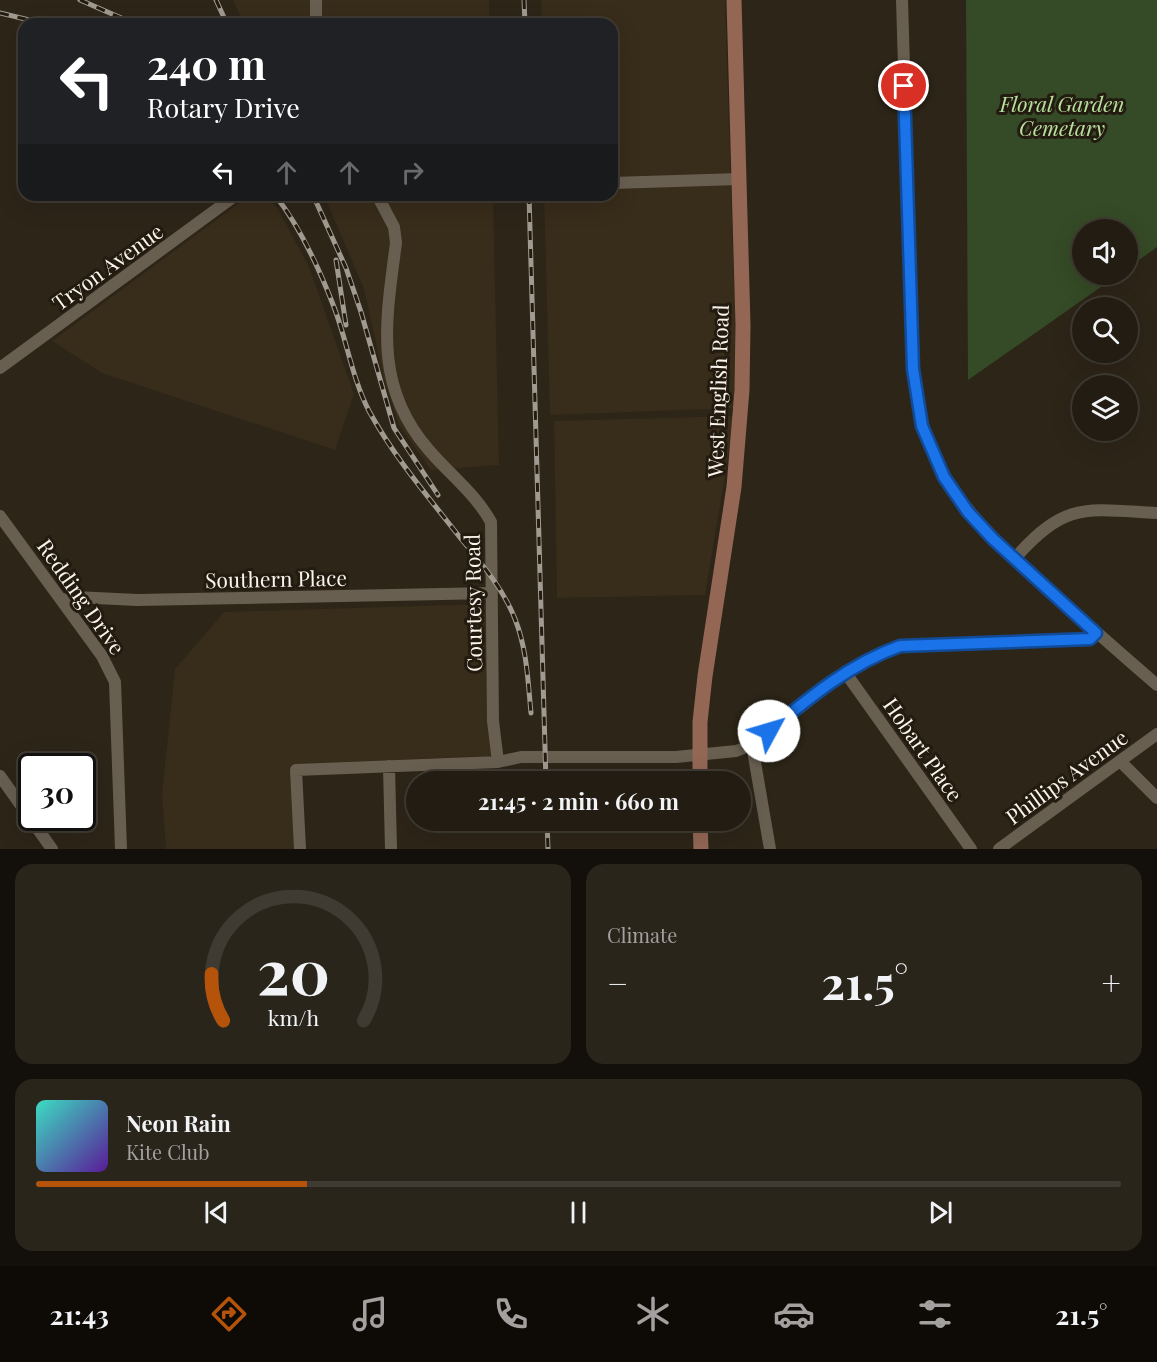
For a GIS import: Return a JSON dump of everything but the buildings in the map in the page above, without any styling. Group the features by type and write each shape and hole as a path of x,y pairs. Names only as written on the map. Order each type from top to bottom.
{"main road":[{"name":"West English Road","path":"700,771 707,657 735,487 742,390 734,0"},
{"path":"700,831 700,849"}],"street":[{"path":"316,0 316,18"},
{"path":"902,0 908,263 913,369 919,415 934,458 956,495 987,532 1096,633 1157,685"},
{"path":"618,183 739,179"},
{"name":"Tryon Avenue","path":"0,368 228,201"},
{"name":"Courtesy Road","path":"380,201 394,227 395,235 386,349 392,384 411,427 428,449 474,496 491,522 493,721 498,762"},
{"path":"1014,558 1051,523 1073,513 1089,510 1157,513"},
{"name":"Redding Drive","path":"0,516 102,656 115,682 120,849"},
{"name":"Southern Place","path":"62,600 75,597 137,600 492,594"},
{"path":"300,849 296,770 498,762 540,758 676,757 736,751 752,745 845,672 878,654 900,646 1090,639 1096,633"},
{"name":"Hobart Place","path":"845,672 971,849"},
{"name":"Phillips Avenue","path":"999,849 1157,734"},
{"path":"752,745 770,849"},
{"path":"1120,761 1157,798"},
{"path":"389,766 391,849"},
{"path":"0,776 52,849"}],"shaded area":[{"path":"233,0 489,0 489,18 241,18"},
{"path":"541,0 725,0 738,408 550,415 544,201 618,201 618,18 542,18"},
{"path":"242,201 270,201 278,209 309,267 354,394 335,450 102,373 52,341"},
{"path":"327,201 493,201 499,465 431,470 399,425 384,380 364,289"},
{"path":"735,416 705,595 557,598 554,421"},
{"path":"486,604 493,756 295,764 298,849 166,849 162,795 175,669 224,612"}],"green space":[{"name":"Floral Garden Cemetary","path":"966,0 1157,0 1157,247 1138,261 1138,219 1072,219 1072,285 1104,285 1087,297 1072,297 1072,307 968,380"}],"railway":[{"path":"80,0 121,18"},
{"path":"216,0 224,18"},
{"path":"524,0 525,18"},
{"path":"0,13 21,18"},
{"path":"279,201 309,249 322,278 339,320 358,386 369,411 401,461 485,568 510,608 525,654 531,713"},
{"path":"316,201 346,268 394,428 438,495"},
{"path":"529,201 546,771"},
{"path":"336,260 346,325"},
{"path":"547,831 548,849"}],"route":[{"path":"769,731 858,663 900,646 916,643 1090,639 1096,633 993,539 968,512 944,477 928,444 919,415 913,369 904,86"}]}
